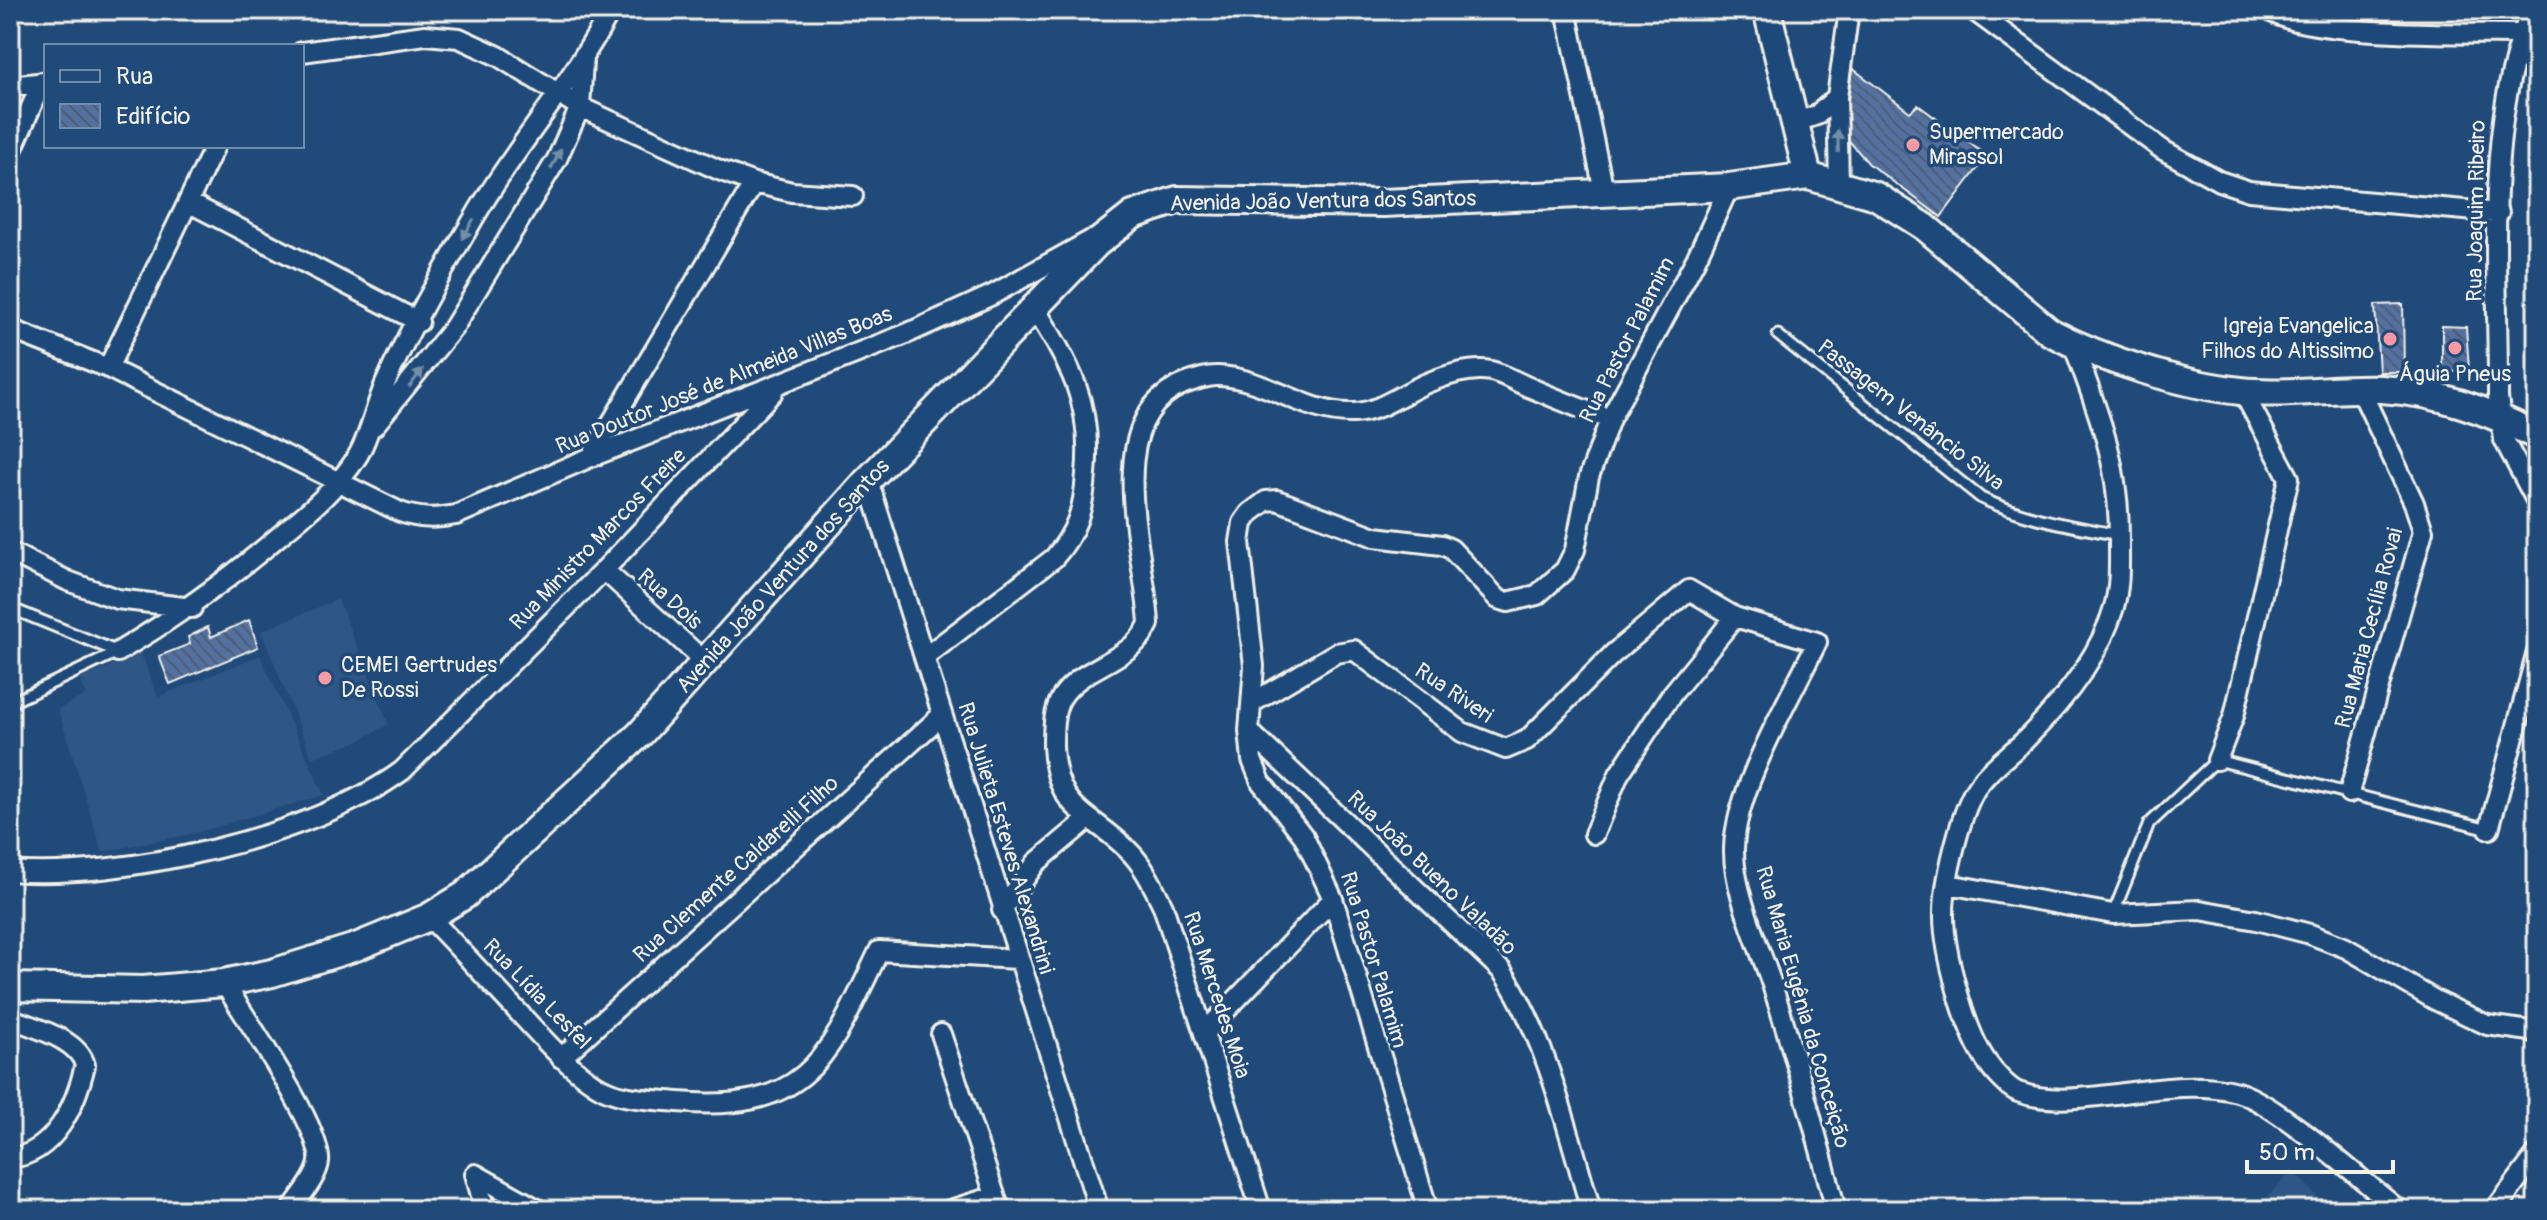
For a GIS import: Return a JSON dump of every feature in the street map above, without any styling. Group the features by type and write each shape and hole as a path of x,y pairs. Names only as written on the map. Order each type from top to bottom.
{"main road":[{"path":"1767,10 1808,176"},
{"name":"Avenida João Ventura dos Santos","path":"10,987 143,990 224,983 317,961 429,917 465,895 640,734 868,480 1117,225 1133,215 1177,200 1383,203 1729,187 1808,176 1876,196 1925,227 2050,332 2073,344 2208,386 2243,392 2361,391 2429,395 2462,402 2537,436"}],"street":[{"path":"118,652 192,608 233,577 339,482 359,454 386,383 506,164 556,92 583,62 611,10"},
{"path":"1566,10 1604,191"},
{"path":"1839,184 1837,97 1849,10"},
{"path":"1973,10 2149,141 2219,181 2249,191 2499,213"},
{"path":"2269,10 2288,21 2312,25 2408,32 2522,34"},
{"name":"Rua Joaquim Ribeiro","path":"2532,10 2522,34 2502,108 2500,417 2504,440 2537,502"},
{"path":"304,52 445,35 498,56 580,107 754,183 792,192 853,196"},
{"path":"364,437 409,387 454,327 557,159 580,107 583,62"},
{"path":"10,86 44,82"},
{"path":"10,155 44,82"},
{"path":"1797,122 1817,115 1837,97"},
{"path":"108,368 214,148"},
{"path":"591,457 754,183"},
{"name":"Rua Pastor Palamim","path":"1428,1210 1333,899 1304,837 1255,771 1249,731 1252,703 1251,625 1240,542 1243,523 1257,505 1277,500 1375,537 1442,545 1451,549 1498,599 1518,602 1537,595 1565,570 1575,550 1589,477 1610,419 1696,259 1729,187"},
{"path":"188,202 419,322"},
{"name":"Rua Doutor José de Almeida Villas Boas","path":"10,329 108,368 400,512 419,519 435,519 456,515 591,457 778,386 992,295 1117,225"},
{"path":"925,657 1054,558 1068,541 1084,508 1088,455 1084,402 1060,348 1034,307"},
{"path":"2073,344 2114,460 2119,579 2104,635 2086,667 2032,733 1976,788 1967,807 1943,913 1956,988 1982,1053 2016,1091 2060,1099 2146,1088 2208,1086 2239,1093 2276,1114 2399,1210"},
{"name":"Rua Mercedes Moia","path":"1261,1210 1163,906 1147,874 1129,851 1071,806 1054,770 1056,711 1074,684 1135,644 1149,624 1136,525 1134,449 1142,424 1172,389 1219,375 1268,387 1315,408 1356,413 1377,408 1445,376 1492,371 1610,419"},
{"name":"Rua Ministro Marcos Freire","path":"10,871 87,869 183,856 317,817 374,791 402,771 604,570 778,386"},
{"name":"Rua Maria Cecília Rovai","path":"2349,793 2423,531 2414,503 2361,391"},
{"path":"2217,760 2234,716 2289,478 2243,392"},
{"name":"Rua Julieta Esteves Alexandrini","path":"868,480 1017,959 1099,1210"},
{"path":"10,552 68,581 117,599 192,608"},
{"name":"Rua Dois","path":"604,570 705,662"},
{"name":"Rua Riveri","path":"1252,703 1336,653 1354,650 1462,732 1494,747 1516,747 1527,740 1613,654 1689,590 1735,617"},
{"path":"1594,834 1619,774 1672,694 1735,617"},
{"name":"Rua Maria Eugênia da Conceição","path":"1735,617 1817,642 1757,768 1739,816 1734,849 1738,880 1776,995 1836,1210"},
{"path":"2489,829 2537,652"},
{"name":"Rua Clemente Caldarelli Filho","path":"561,1058 942,715"},
{"name":"Rua João Bueno Valadão","path":"1249,731 1502,971 1525,1014 1559,1102 1591,1210"},
{"path":"1002,910 1036,863 1087,820"},
{"path":"1948,884 2113,914 2200,910 2310,934 2372,961 2435,1000 2487,1025 2537,1032"},
{"path":"1205,1032 1333,899"},
{"name":"Rua Lídia Lesfel","path":"429,917 561,1058 598,1086 628,1097 691,1103 752,1102 791,1086 816,1065 836,1039 879,951 1017,959"},
{"path":"224,983 297,1104 317,1147 317,1170 291,1210"},
{"path":"10,1018 62,1040 78,1051 85,1065 64,1120 53,1136 24,1157 10,1158"},
{"path":"941,1034 998,1203 950,1210"},
{"path":"2495,1210 2537,1154"},
{"path":"485,1210 475,1174 539,1210"}],"lane":[{"name":"Passagem Venâncio Silva","path":"1778,335 1981,498 2010,512 2042,521 2119,535"},
{"path":"10,608 118,652"},
{"path":"10,703 118,652"},
{"path":"2113,914 2149,824 2217,760 2489,829"}],"shaded area":[{"name":"CEMEI Gertrudes De Rossi","path":"338,599 389,725 354,743 312,758 261,631"},
{"path":"141,653 158,697 260,655 324,795 196,833 102,852 58,709 86,695 80,679"},
{"path":"2292,1170 2331,1210 2256,1210"}],"building":[{"name":"Supermercado Mirassol","path":"1852,68 1910,112 1918,105 1987,156 1941,217 1869,164 1844,135"},
{"name":"Igreja Evangelica Filhos do Altissimo","path":"2403,304 2404,372 2379,372 2375,305"},
{"name":"Águia Pneus","path":"2442,326 2466,327 2469,369 2461,372 2442,371"},
{"path":"249,620 258,647 170,684 159,656 190,644 188,637 208,627 211,637"}],"place":[{"name":"Supermercado Mirassol","path":"1913,145"},
{"name":"Igreja Evangelica Filhos do Altissimo","path":"2390,339"},
{"name":"Águia Pneus","path":"2455,348"},
{"name":"CEMEI Gertrudes De Rossi","path":"325,678"}]}
